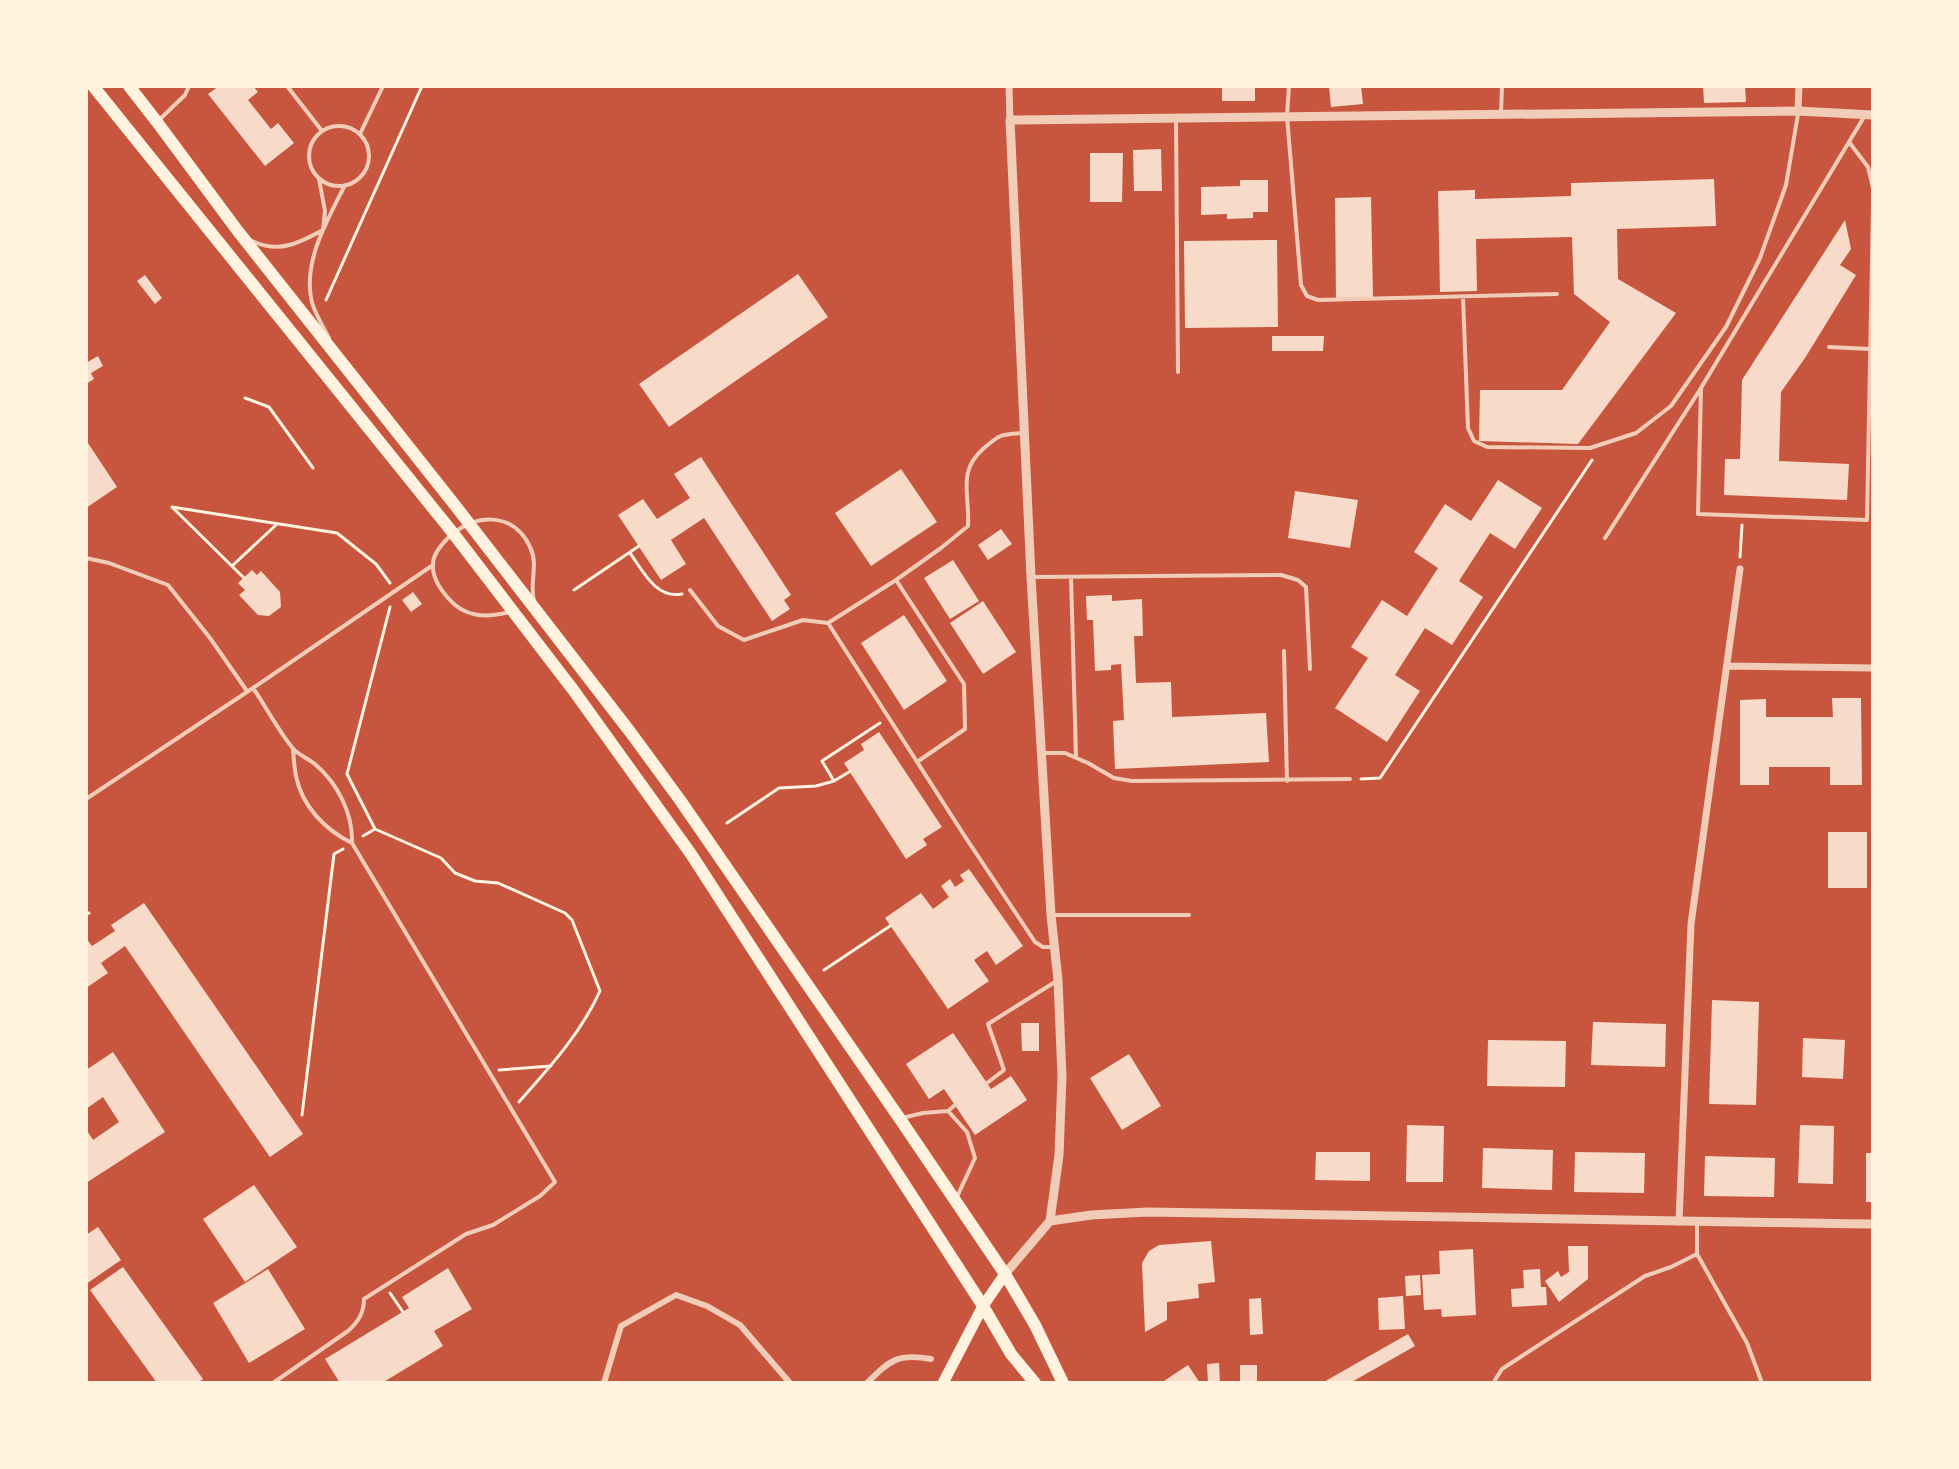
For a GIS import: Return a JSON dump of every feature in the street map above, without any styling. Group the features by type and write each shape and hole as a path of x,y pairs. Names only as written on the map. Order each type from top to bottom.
{"main road":[{"path":"93,86 453,533 574,691 691,854 1011,1354 1035,1383"},
{"path":"129,86 237,230 468,522 680,800 1005,1274 1035,1325 1063,1383"},
{"path":"943,1383 983,1306 1005,1274"}],"street":[{"path":"1005,1274 1050,1221 1059,1155 1062,1077 1031,577 1009,86"},
{"path":"1798,111 1799,86"},
{"path":"1010,120 1798,111 1870,113"},
{"path":"1679,1222 1691,924 1740,569"},
{"path":"1727,666 1873,668"},
{"path":"1050,1221 1148,1212 1873,1224"},
{"path":"604,1383 621,1326 676,1295 707,1306 740,1325 790,1383"},
{"path":"867,1383 900,1357 931,1359"}],"lane":[{"path":"157,122 185,95 189,86"},
{"path":"287,86 322,131"},
{"path":"360,134 383,86"},
{"path":"1289,86 1287,116 1301,285 1307,296 1318,300 1557,294"},
{"path":"1500,114 1502,86"},
{"path":"1463,297 1468,428 1474,441 1487,447 1590,448 1636,433 1671,406 1726,327 1760,258 1786,185 1798,111"},
{"path":"1605,538 1701,388 1849,142 1870,113"},
{"path":"1176,117 1178,372"},
{"path":"342,126 360,134 369,153 363,174 345,185 327,184 319,179 308,158 314,139 332,127 342,126"},
{"path":"1849,142 1868,167 1873,188"},
{"path":"319,179 325,211 323,230"},
{"path":"345,185 323,230 310,280 311,300 345,368"},
{"path":"1701,388 1698,514 1867,520 1873,205"},
{"path":"237,230 256,243 274,247 292,246 323,230"},
{"path":"1829,347 1870,349"},
{"path":"690,590 718,626 744,640 803,620 828,623 896,580 968,526 966,479 971,459 998,436 1026,433"},
{"path":"511,612 488,617 468,613 442,590 435,576 433,565 441,545 468,522 489,519 506,523 527,541 535,564 533,598 546,625"},
{"path":"86,558 109,563 168,585 247,691"},
{"path":"86,799 433,565"},
{"path":"1031,577 1281,575 1298,580 1306,587 1310,669"},
{"path":"1071,577 1076,757"},
{"path":"896,580 964,684 965,729 917,762"},
{"path":"828,623 1035,942 1043,947 1054,947"},
{"path":"1284,651 1287,781"},
{"path":"253,688 293,750 315,765 333,783 353,827 352,843"},
{"path":"273,1383 357,1323 364,1308 364,1299 466,1234 493,1225 540,1196 555,1182 352,843 338,836 315,815 305,799 296,778 293,750"},
{"path":"1042,753 1065,753 1114,778 1132,781 1350,779"},
{"path":"1051,915 1189,915"},
{"path":"987,1083 1004,1070 988,1024 1058,980"},
{"path":"900,1119 948,1111 955,1105"},
{"path":"948,1111 967,1132 975,1158 956,1201"},
{"path":"1697,1222 1697,1254 1747,1343 1762,1383"},
{"path":"1495,1383 1502,1369 1645,1276 1697,1254"}],"path":[{"path":"326,300 422,86"},
{"path":"245,398 269,407 313,468"},
{"path":"1350,779 1380,778 1603,444"},
{"path":"244,578 172,507 337,533 376,564 394,590"},
{"path":"1740,569 1743,515"},
{"path":"232,566 278,524"},
{"path":"574,590 639,546"},
{"path":"630,553 654,586 667,595 680,595 690,590"},
{"path":"391,603 347,774 375,829 441,858 455,873 475,881 498,883 565,913 572,920 600,991 590,1015 513,1109"},
{"path":"834,781 822,761 888,717"},
{"path":"727,823 779,788 816,786 834,781 849,772"},
{"path":"302,1115 334,854 375,829"},
{"path":"824,970 890,926"},
{"path":"490,1071 551,1066"},
{"path":"385,1287 403,1312"}],"building":[{"path":"219,86 253,86 258,92 248,100 271,129 278,123 294,143 265,166 208,94"},
{"path":"1222,86 1255,86 1255,101 1222,101"},
{"path":"1329,86 1361,86 1363,104 1331,107"},
{"path":"1703,86 1745,86 1746,102 1704,103"},
{"path":"1161,149 1162,191 1134,191 1133,150"},
{"path":"1090,153 1123,153 1122,202 1090,202"},
{"path":"1714,179 1716,226 1617,229 1618,279 1676,313 1578,444 1479,441 1480,390 1562,390 1610,322 1574,294 1572,237 1476,239 1477,291 1440,292 1438,191 1475,190 1475,199 1571,196 1571,183"},
{"path":"1240,180 1268,180 1268,212 1253,212 1253,218 1227,219 1227,214 1201,215 1201,187 1240,186"},
{"path":"1371,197 1373,297 1336,298 1335,198"},
{"path":"1845,220 1851,249 1840,265 1856,275 1781,392 1779,461 1849,464 1847,500 1724,495 1725,459 1740,459 1742,380"},
{"path":"1277,240 1278,327 1185,328 1184,241"},
{"path":"798,274 828,317 669,427 639,384"},
{"path":"145,275 162,298 155,304 137,281"},
{"path":"1272,336 1324,336 1323,351 1272,351"},
{"path":"98,356 103,366 91,373 94,379 86,384 86,363"},
{"path":"86,440 117,487 86,508"},
{"path":"701,457 791,595 784,600 790,609 772,621 704,518 671,540 686,564 661,580 618,515 643,499 657,519 690,498 674,474"},
{"path":"901,469 937,522 871,566 835,513"},
{"path":"1498,480 1542,508 1515,549 1490,533 1459,581 1483,597 1452,645 1425,628 1395,675 1420,691 1387,742 1335,708 1368,658 1351,647 1382,600 1407,616 1438,568 1414,552 1445,504 1471,521"},
{"path":"1295,491 1358,500 1350,548 1288,538"},
{"path":"1001,529 1012,544 988,560 978,545"},
{"path":"953,560 979,601 950,619 924,578"},
{"path":"252,570 257,575 261,571 280,592 281,607 269,616 258,615 239,595 245,590 238,583"},
{"path":"413,592 422,604 411,612 402,600"},
{"path":"1112,595 1112,601 1142,599 1143,636 1134,636 1136,683 1171,682 1172,717 1266,713 1269,762 1115,769 1113,721 1124,720 1121,664 1111,665 1111,670 1095,671 1093,620 1087,620 1086,596"},
{"path":"983,601 1016,652 983,674 950,623"},
{"path":"904,615 947,681 904,710 861,643"},
{"path":"1832,698 1861,698 1862,785 1830,785 1830,767 1769,767 1769,785 1740,785 1740,700 1766,699 1766,717 1833,717"},
{"path":"879,732 942,827 923,839 927,845 906,859 844,763 864,750 861,744"},
{"path":"1828,832 1867,832 1867,888 1828,888"},
{"path":"969,869 1023,946 996,965 987,951 974,960 989,981 948,1009 885,918 921,893 933,909 949,897 941,886 950,879 955,887 964,881 960,875"},
{"path":"144,903 303,1134 270,1157 125,946 101,963 108,973 86,988 86,938 92,946 115,931 111,925"},
{"path":"1712,1000 1759,1002 1756,1105 1709,1104"},
{"path":"1593,1022 1666,1024 1665,1067 1591,1065"},
{"path":"1021,1023 1039,1023 1039,1051 1022,1051"},
{"path":"953,1033 991,1089 1011,1076 1027,1100 975,1135 944,1089 929,1099 906,1064"},
{"path":"1803,1038 1845,1040 1843,1079 1802,1077"},
{"path":"1488,1040 1566,1041 1565,1087 1487,1086"},
{"path":"113,1052 165,1132 86,1183 86,1129 93,1140 119,1122 103,1097 86,1109 86,1070"},
{"path":"1129,1054 1161,1106 1122,1130 1090,1078"},
{"path":"1407,1125 1444,1126 1443,1182 1406,1182"},
{"path":"1800,1125 1834,1126 1833,1184 1798,1183"},
{"path":"1483,1148 1553,1150 1552,1190 1482,1188"},
{"path":"1316,1152 1370,1152 1370,1181 1315,1180"},
{"path":"1575,1152 1645,1153 1644,1193 1574,1192"},
{"path":"1866,1153 1873,1153 1873,1202 1866,1202"},
{"path":"1705,1156 1775,1158 1774,1197 1704,1196"},
{"path":"254,1185 297,1247 245,1282 203,1219"},
{"path":"98,1227 121,1260 86,1284 86,1235"},
{"path":"1211,1241 1215,1282 1198,1284 1199,1298 1167,1302 1167,1320 1145,1332 1142,1263 1149,1251 1159,1245"},
{"path":"1568,1246 1588,1246 1588,1279 1559,1302 1545,1281 1558,1271 1561,1277 1569,1272"},
{"path":"1473,1249 1476,1315 1442,1317 1441,1309 1424,1310 1422,1275 1440,1274 1439,1251"},
{"path":"123,1267 203,1379 198,1383 157,1383 90,1290"},
{"path":"448,1268 472,1309 434,1331 443,1346 382,1383 340,1383 325,1359 409,1308 402,1297"},
{"path":"268,1269 305,1329 249,1363 213,1303"},
{"path":"1540,1269 1541,1287 1546,1287 1547,1305 1512,1307 1511,1289 1524,1288 1523,1270"},
{"path":"1420,1275 1421,1295 1406,1296 1405,1276"},
{"path":"1403,1296 1405,1329 1379,1330 1378,1298"},
{"path":"1261,1298 1263,1334 1250,1335 1249,1299"},
{"path":"1408,1334 1415,1346 1350,1383 1322,1383"},
{"path":"1219,1363 1220,1383 1208,1383 1207,1364"},
{"path":"1188,1365 1200,1383 1165,1383 1164,1381"},
{"path":"1240,1365 1257,1365 1257,1383 1240,1383"}]}
